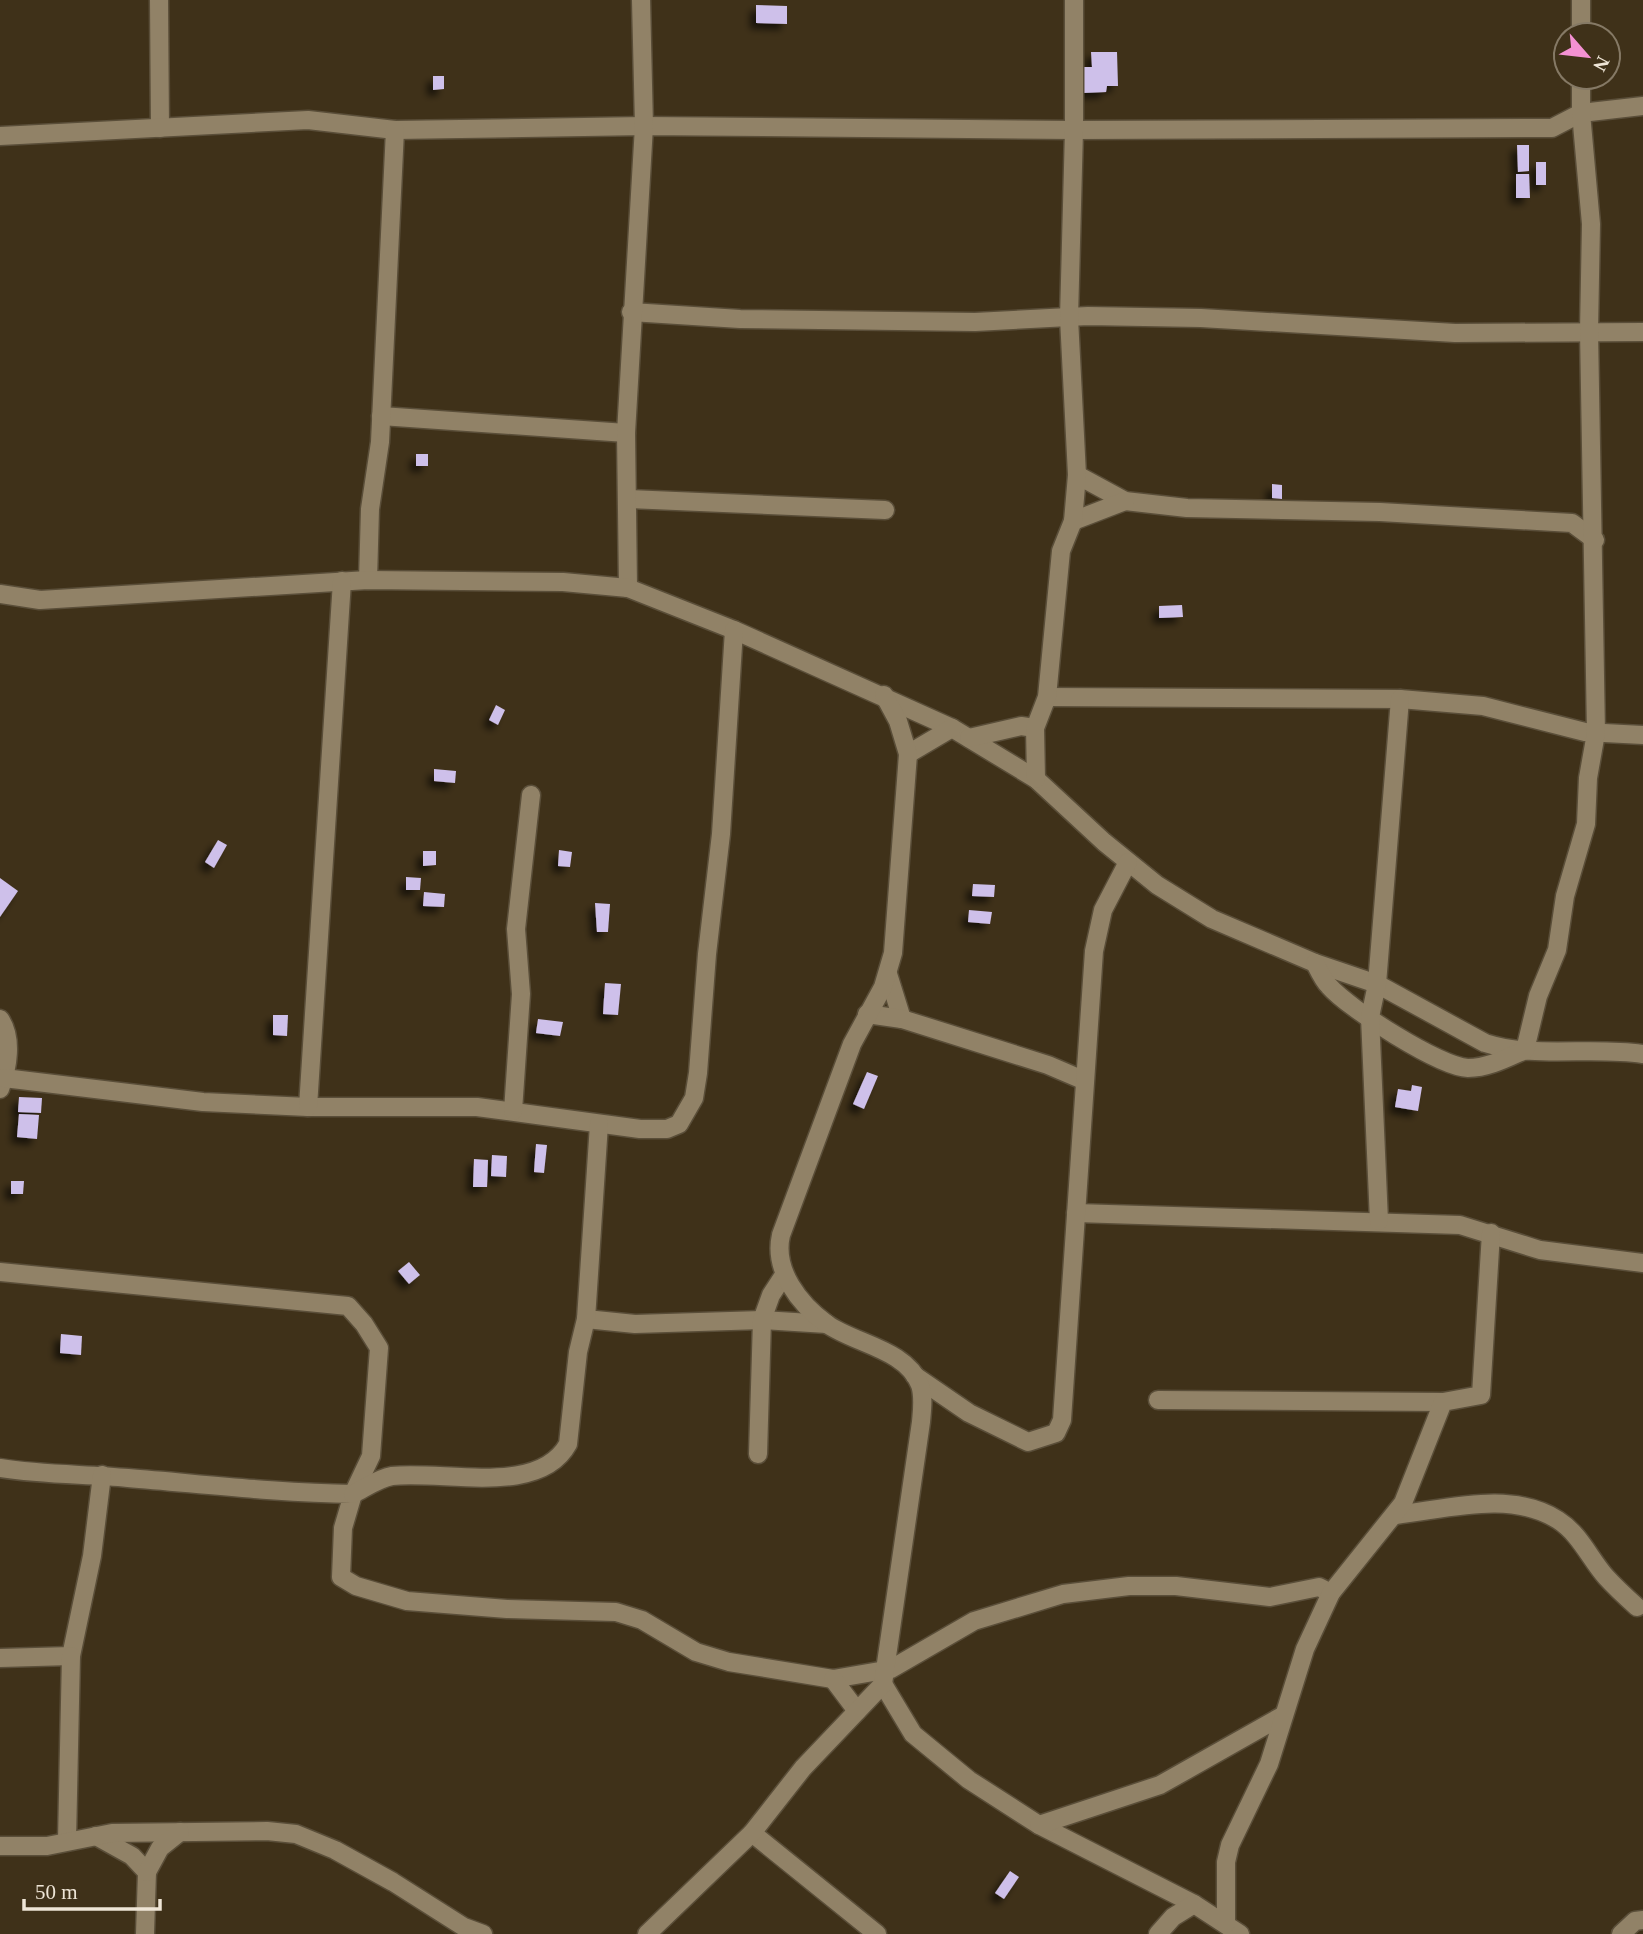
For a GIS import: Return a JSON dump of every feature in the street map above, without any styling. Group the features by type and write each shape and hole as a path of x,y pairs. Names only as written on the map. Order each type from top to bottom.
{"street":[{"path":"159,0 160,128"},
{"path":"628,588 629,499 626,433 644,126 641,0"},
{"path":"1036,779 1035,727 1047,697 1061,551 1073,521 1077,475 1069,318 1074,0"},
{"path":"1581,0 1581,21"},
{"path":"1525,1050 1538,996 1558,950 1565,896 1586,824 1588,778 1596,733 1595,540 1591,503 1589,331 1591,224 1581,91"},
{"path":"0,136 308,120 395,130 644,126 1074,130 1552,128 1581,113 1643,106"},
{"path":"1552,128 1585,148"},
{"path":"368,580 370,509 381,416 395,130"},
{"path":"631,312 740,319 975,322 1069,318 1201,318 1455,333 1643,332"},
{"path":"381,416 626,433"},
{"path":"1077,475 1125,500 1187,509 1380,512 1572,523 1595,540"},
{"path":"629,499 886,510"},
{"path":"1073,521 1125,500"},
{"path":"1572,523 1591,503"},
{"path":"0,594 40,600 368,580 564,582 628,588 734,630 884,695 952,728 1036,779 1128,862 1157,885 1212,919 1315,963 1377,984 1485,1043 1525,1050 1616,1050 1643,1054"},
{"path":"308,1107 342,581"},
{"path":"0,1018 7,1036 2,1084 203,1102 308,1107 477,1107 599,1124 667,1129 679,1125 694,1098 721,834 734,630"},
{"path":"884,695 898,721 908,754 893,953 888,974 852,1044 781,1235 778,1258 784,1275 798,1295 827,1324 887,1353 969,1413 1028,1442 1056,1433 1062,1420 1083,1080 1094,951 1103,910 1128,862"},
{"path":"1047,697 1400,699 1483,706 1596,733 1643,735"},
{"path":"1380,1221 1370,1017 1377,984 1400,699"},
{"path":"969,738 1021,726 1035,727"},
{"path":"908,754 952,728"},
{"path":"513,1111 521,994 516,929 531,795"},
{"path":"1315,963 1328,986 1370,1017 1447,1064 1469,1068 1497,1062 1525,1050"},
{"path":"888,974 902,1019"},
{"path":"867,1014 902,1019 1048,1065 1083,1080"},
{"path":"0,1468 47,1475 102,1475 266,1490 353,1494 389,1476 516,1477 548,1467 561,1456 568,1444 578,1352 586,1320 599,1124"},
{"path":"1076,1213 1460,1225 1540,1250 1643,1263"},
{"path":"1158,1400 1443,1402 1450,1399 1477,1398 1484,1387 1491,1233"},
{"path":"0,1272 348,1307 364,1324 379,1348 372,1456 353,1494 343,1528 341,1577 356,1586 407,1601 507,1609 616,1612 642,1620 696,1652 729,1662 833,1679 883,1677"},
{"path":"758,1454 762,1320 771,1295 784,1275"},
{"path":"586,1320 635,1324 762,1320 827,1324"},
{"path":"915,1376 923,1401 921,1422 883,1677 914,1734 969,1780 1040,1825 1194,1904 1233,1929"},
{"path":"1233,1929 1226,1862 1230,1845 1269,1764 1304,1649 1331,1593 1361,1552 1396,1515 1443,1402"},
{"path":"66,1840 71,1656 92,1556 102,1475"},
{"path":"1396,1515 1487,1503 1528,1507 1559,1521 1583,1544 1605,1576 1640,1611"},
{"path":"646,1934 752,1833 803,1768 857,1712 883,1677 950,1632 974,1621 1063,1594 1129,1586 1176,1586 1270,1597 1313,1588 1331,1593"},
{"path":"1640,1611 1643,1590"},
{"path":"0,1658 71,1656"},
{"path":"833,1679 857,1712"},
{"path":"1040,1825 1160,1785 1284,1715"},
{"path":"0,1846 47,1846 96,1836 180,1832 296,1834 335,1850 464,1927 482,1934"},
{"path":"145,1934 147,1872 167,1839 180,1832"},
{"path":"752,1833 877,1934"},
{"path":"96,1836 132,1856 147,1872"},
{"path":"1158,1934 1173,1917 1194,1904"},
{"path":"1621,1934 1635,1921 1643,1920"}],"building":[{"path":"756,5 787,6 787,24 756,23"},
{"path":"1091,52 1117,52 1118,86 1107,86 1106,92 1083,93 1082,67 1092,67"},
{"path":"433,76 444,76 444,89 433,90"},
{"path":"1517,145 1529,145 1529,171 1518,172"},
{"path":"1536,162 1546,162 1546,185 1536,185"},
{"path":"1516,174 1529,174 1530,198 1516,198"},
{"path":"416,454 428,454 428,466 416,466"},
{"path":"1272,484 1282,485 1282,499 1272,498"},
{"path":"1182,605 1183,617 1159,618 1159,606"},
{"path":"496,705 505,710 498,725 489,720"},
{"path":"434,769 456,771 455,783 434,781"},
{"path":"218,840 227,845 214,868 205,862"},
{"path":"559,850 572,852 570,867 558,866"},
{"path":"423,851 436,851 436,865 423,866"},
{"path":"406,877 421,878 420,890 406,890"},
{"path":"0,878 18,891 0,917"},
{"path":"973,884 995,885 994,897 972,896"},
{"path":"424,892 445,894 444,907 423,906"},
{"path":"595,903 610,904 608,932 597,932"},
{"path":"969,910 992,912 990,924 968,922"},
{"path":"605,983 621,984 618,1015 603,1014"},
{"path":"273,1015 288,1015 287,1036 273,1035"},
{"path":"538,1019 563,1022 560,1036 536,1033"},
{"path":"867,1072 878,1076 864,1109 853,1104"},
{"path":"1412,1085 1422,1087 1418,1111 1395,1107 1398,1089 1411,1091"},
{"path":"19,1097 42,1098 41,1113 18,1112"},
{"path":"19,1114 39,1115 37,1139 17,1137"},
{"path":"536,1144 547,1145 544,1173 534,1172"},
{"path":"492,1155 507,1156 506,1177 491,1176"},
{"path":"474,1159 488,1160 487,1187 473,1187"},
{"path":"11,1181 24,1181 23,1194 11,1194"},
{"path":"409,1262 420,1275 409,1284 398,1271"},
{"path":"61,1334 82,1336 81,1355 60,1353"},
{"path":"1010,1871 1019,1877 1004,1899 995,1893"}]}
